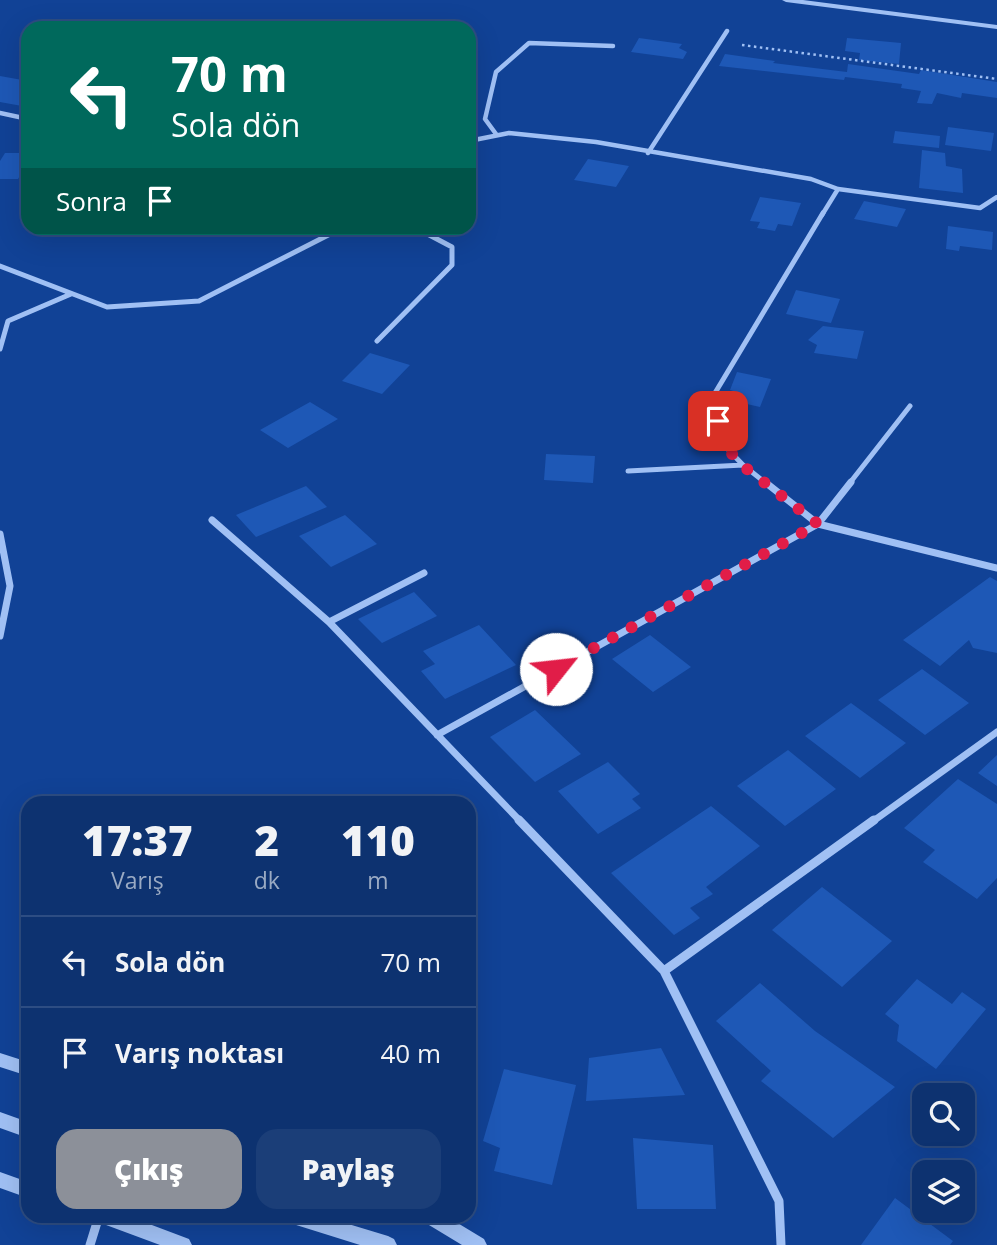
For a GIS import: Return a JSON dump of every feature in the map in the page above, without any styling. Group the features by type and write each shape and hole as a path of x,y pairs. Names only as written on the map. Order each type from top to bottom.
{"street":[{"path":"786,0 997,27"},
{"path":"648,153 727,31"},
{"path":"496,134 485,119 496,72 529,43 613,46"},
{"path":"0,113 21,118"},
{"path":"476,139 509,133 596,142 811,179 838,189 980,208 997,197"},
{"path":"838,189 712,398 723,444 743,466 818,524 997,568"},
{"path":"0,266 107,307 199,301 328,235"},
{"path":"377,341 452,265 452,247 429,235"},
{"path":"0,349 8,321 71,294"},
{"path":"438,735 818,524 909,405"},
{"path":"628,471 743,466"},
{"path":"212,520 330,622 664,971 779,1201 781,1245"},
{"path":"0,534 10,586 0,636"},
{"path":"330,622 424,573"},
{"path":"664,971 997,732"},
{"path":"0,1060 21,1067"},
{"path":"0,1120 21,1128"},
{"path":"0,1180 21,1188"},
{"path":"90,1245 98,1223"},
{"path":"121,1223 183,1245"},
{"path":"316,1223 388,1245"},
{"path":"442,1223 478,1245"}],"path":[{"path":"720,42 901,68 919,66 997,79"}],"building":[{"path":"639,38 682,44 679,48 687,52 683,59 631,52"},
{"path":"847,38 901,43 899,64 859,60 860,53 845,51"},
{"path":"725,54 847,72 848,64 919,74 921,70 997,82 997,98 962,93 961,98 937,93 932,104 917,103 921,91 901,88 902,84 719,66"},
{"path":"0,76 21,80 21,106 0,102"},
{"path":"948,127 994,133 991,151 945,145"},
{"path":"895,131 940,136 939,148 893,143"},
{"path":"922,150 945,153 946,166 962,169 963,193 919,188"},
{"path":"5,153 21,153 21,174 18,179 0,179 0,161"},
{"path":"588,159 629,166 616,187 574,180"},
{"path":"760,197 801,203 792,226 778,224 775,231 757,228 760,222 750,221"},
{"path":"864,201 906,209 897,227 854,219"},
{"path":"948,226 993,232 992,250 960,246 959,251 946,249"},
{"path":"796,290 840,299 831,323 786,314"},
{"path":"823,326 864,331 857,359 814,353 817,345 808,340"},
{"path":"370,353 410,365 382,394 342,381"},
{"path":"737,372 771,379 760,407 729,400 737,392 730,390"},
{"path":"310,402 338,419 288,448 260,430"},
{"path":"546,454 595,456 593,483 544,480"},
{"path":"306,486 327,507 256,537 236,515"},
{"path":"345,515 377,544 331,567 299,536"},
{"path":"990,577 997,581 997,653 973,648 969,640 940,666 903,640"},
{"path":"414,592 437,616 382,643 358,619"},
{"path":"479,625 516,665 445,699 421,671 435,664 423,651"},
{"path":"650,635 691,667 653,692 612,659"},
{"path":"922,669 969,703 925,735 878,700"},
{"path":"851,703 906,743 860,778 805,736"},
{"path":"535,710 581,754 535,782 490,737"},
{"path":"788,750 836,789 785,826 737,786"},
{"path":"997,755 997,786 978,773"},
{"path":"608,762 640,794 632,799 641,808 598,834 558,791"},
{"path":"958,779 997,804 997,878 977,899 923,862 935,850 904,828"},
{"path":"711,806 760,846 706,887 713,894 690,908 700,918 674,935 611,873"},
{"path":"822,887 892,941 842,987 772,930"},
{"path":"917,979 952,1004 962,992 986,1009 936,1069 897,1041 899,1025 885,1014"},
{"path":"760,983 815,1031 895,1087 833,1138 761,1081 771,1071 716,1021"},
{"path":"661,1048 685,1095 586,1101 589,1058"},
{"path":"504,1069 576,1085 552,1185 494,1171 500,1148 483,1141"},
{"path":"633,1138 713,1145 716,1209 637,1209"},
{"path":"895,1198 912,1211 912,1223 929,1223 953,1241 950,1245 861,1245"}],"route":[{"path":"556,669 818,524 743,466 723,444 718,421"}]}
